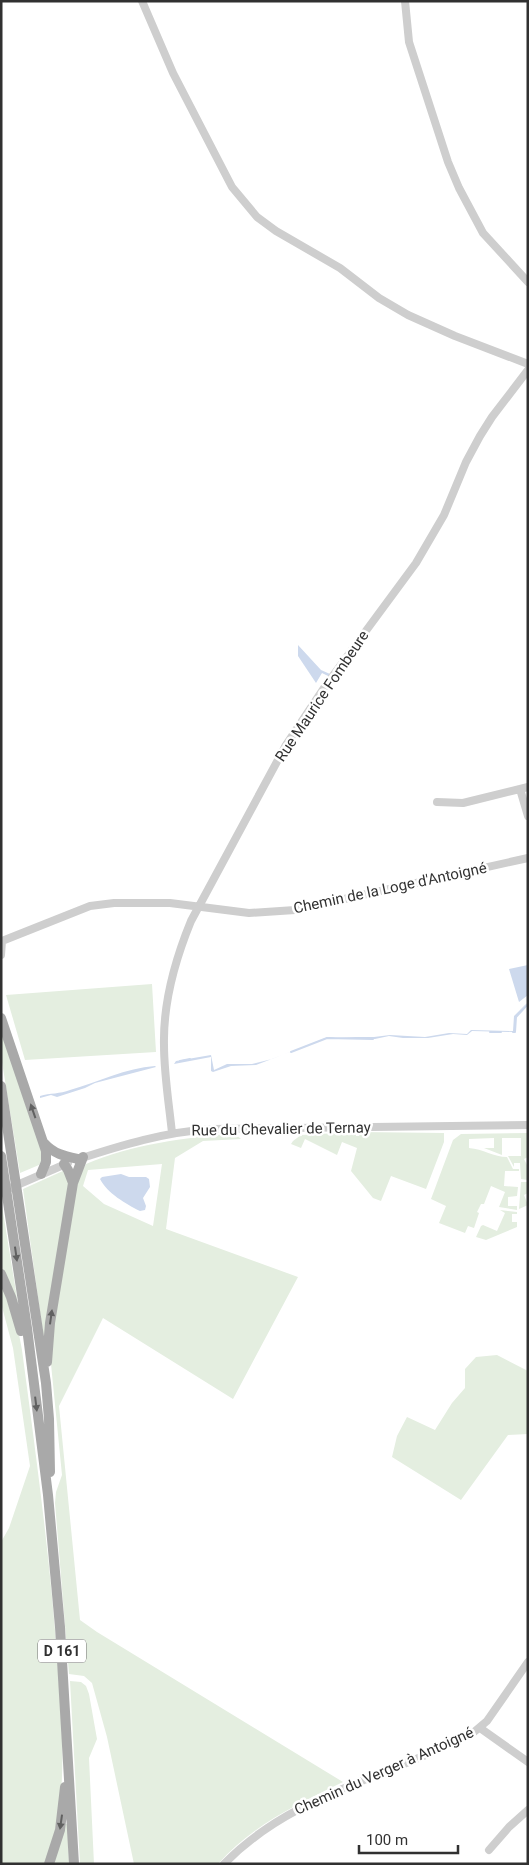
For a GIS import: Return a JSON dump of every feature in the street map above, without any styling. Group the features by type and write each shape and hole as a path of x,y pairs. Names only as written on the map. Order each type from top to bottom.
{"main road":[{"path":"1,1018 46,1151 46,1162 41,1174"},
{"name":"D 161","path":"1,1086 9,1173 46,1383 50,1448 48,1495"},
{"path":"43,1143 50,1150 60,1155 81,1158 73,1183 50,1323 46,1383"},
{"name":"D 161","path":"1,1156 9,1173"},
{"path":"64,1164 73,1183"},
{"name":"D 161","path":"14,1203 30,1356 48,1495 62,1644 74,1864"},
{"path":"1,1274 11,1297 30,1356"},
{"path":"49,1864 58,1838 64,1790 69,1779"}],"street":[{"path":"142,1 174,73 232,187 257,216 276,231 340,268 379,298 408,315 455,336 528,364"},
{"path":"405,1 409,42 458,188 483,233 528,282"},
{"name":"Rue Maurice Fombeure","path":"172,1133 166,1072 165,1022 172,980 183,939 286,745 326,685 416,563 444,515 466,462 480,436 497,410 528,370"},
{"path":"437,802 463,803 524,788 528,816"},
{"name":"Chemin de la Loge d'Antoigné","path":"1,955 2,941 90,906 114,903 170,902 249,913 295,910 528,858"},
{"name":"Rue du Chevalier de Ternay","path":"1,1192 81,1158 132,1142 172,1133 234,1128 528,1125"},
{"name":"Chemin du Verger à Antoigné","path":"224,1864 257,1834 295,1810 358,1781 464,1738 480,1728 514,1684 528,1662"},
{"path":"480,1728 528,1762"},
{"path":"490,1850 509,1827 528,1810"}],"green space":[{"path":"152,984 156,1052 25,1060 6,995"},
{"path":"1,1027 43,1150 42,1160 39,1165 20,1173 1,1056"},
{"path":"356,1132 356,1136 359,1136 359,1132 444,1133 444,1142 426,1189 391,1176 381,1201 373,1198 351,1171 357,1148 342,1142 337,1155 305,1139 301,1148 291,1144 301,1135"},
{"path":"234,1133 241,1139 203,1141 175,1158 166,1229 298,1277 233,1399 103,1318 59,1406 80,1620 343,1782 276,1817 246,1838 218,1864 134,1864 107,1737 92,1683 84,1676 69,1674 55,1503 56,1492 62,1475 51,1364 52,1338 77,1181 86,1164 122,1151 140,1147","holes":["162,1164 153,1226 104,1204 83,1186 88,1170"]},
{"path":"528,1133 528,1157 524,1159 528,1167 528,1180 521,1179 520,1163 514,1163 514,1167 508,1156 521,1156 521,1138 502,1138 502,1155 484,1148 494,1148 494,1138 469,1139 469,1148 507,1157 513,1169 519,1169 519,1171 505,1171 504,1186 518,1187 517,1196 508,1197 508,1206 517,1206 517,1210 499,1207 505,1192 491,1186 484,1204 481,1204 477,1212 479,1213 474,1228 468,1226 465,1233 439,1223 446,1206 431,1199 453,1140 461,1134"},
{"path":"65,1170 70,1180 46,1355 23,1189"},
{"path":"521,1182 528,1182 528,1193 524,1195 528,1205 519,1209"},
{"path":"1,1200 21,1322 1,1268"},
{"path":"500,1210 517,1212 517,1214 512,1214 512,1222 517,1222 517,1227 486,1240 476,1237 483,1225 497,1231 505,1213"},
{"path":"1,1282 18,1329 22,1350 47,1550 58,1670 62,1743 61,1794 58,1818 44,1864 1,1864 1,1542 9,1528 30,1466 13,1348 1,1303"},
{"path":"497,1355 528,1371 528,1434 508,1435 461,1500 392,1457 397,1436 407,1417 435,1430 452,1403 465,1388 465,1369 476,1357"},
{"path":"70,1681 81,1682 86,1686 97,1739 89,1758 94,1864 80,1864"},
{"path":"63,1824 68,1824 69,1864 51,1864"}],"water":[{"path":"298,645 321,670 330,674 328,676 322,673 316,683 298,656"},
{"path":"528,965 528,995 519,1002 509,969"},
{"path":"528,1002 515,1018 515,1032 472,1031 467,1035 453,1034 428,1038 389,1036 375,1039 336,1037 390,1035 425,1037 449,1033 467,1034 471,1030 513,1031 514,1016"},
{"path":"328,1037 336,1037 324,1039 283,1055"},
{"path":"211,1055 214,1070 227,1064 252,1064 271,1059 256,1065 231,1066 213,1072 211,1071 211,1057 174,1064 176,1061"},
{"path":"155,1066 95,1083 57,1097 51,1095 40,1098 40,1096 66,1091 123,1072"},
{"path":"121,1174 129,1177 146,1177 149,1179 150,1187 143,1198 146,1206 145,1210 140,1211 117,1198 100,1179"}],"waterway":[{"path":"513,1032 515,1032 516,1017 528,1004"},
{"path":"490,1032 501,1032"},
{"path":"291,1052 327,1038 373,1039"},
{"path":"180,1061 190,1059"}]}
